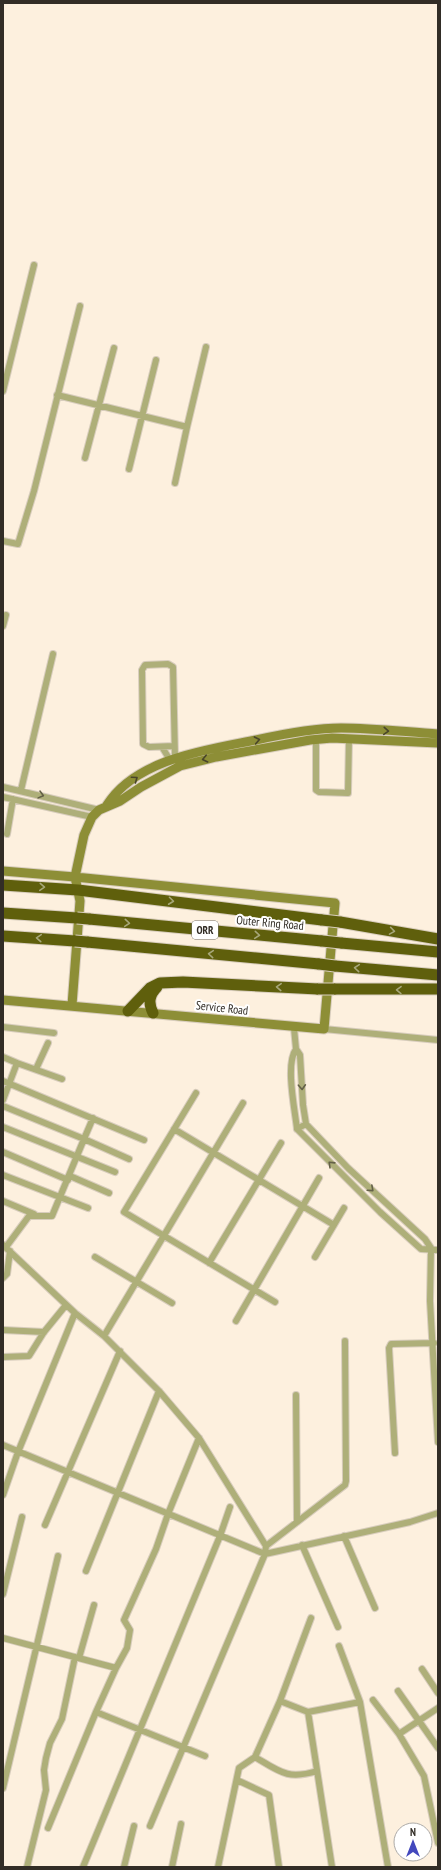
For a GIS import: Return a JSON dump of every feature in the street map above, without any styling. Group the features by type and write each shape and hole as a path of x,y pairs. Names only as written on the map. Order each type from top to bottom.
{"highway":[{"path":"3,885 78,890 340,922 438,939"},
{"name":"Outer Ring Road","path":"3,912 438,952"},
{"name":"ORR","path":"3,936 87,942 438,975"},
{"path":"128,1011 150,988 160,983 183,982 318,989 438,989"},
{"path":"153,1013 150,998 152,992 160,983"}],"main road":[{"path":"72,1005 80,901 75,876 84,835 99,811 115,793 146,770 173,759 196,752 314,730 340,728 438,734"},
{"path":"99,811 120,801 141,787 180,766 216,757 316,740 349,738 438,743"},
{"path":"3,871 75,876 335,903 324,1029"},
{"name":"Service Road","path":"3,1000 72,1005 294,1028 324,1029"}],"street":[{"path":"3,392 34,265"},
{"path":"3,541 18,544 34,491 80,306"},
{"path":"175,483 206,347"},
{"path":"84,458 100,405 114,348"},
{"path":"129,469 156,360"},
{"path":"57,395 187,426"},
{"path":"3,626 6,615"},
{"path":"21,790 53,654"},
{"path":"173,759 174,746 173,667 168,664 147,664 143,666 142,670 143,742 146,746 174,746"},
{"path":"316,740 316,790 319,792 348,793 349,738"},
{"path":"162,747 173,759"},
{"path":"3,787 21,790 99,811"},
{"path":"3,797 99,811"},
{"path":"7,834 13,799"},
{"path":"3,1027 54,1033"},
{"path":"294,1028 296,1049 300,1055 303,1105 306,1124 348,1168 425,1239 431,1248 430,1301 434,1343 438,1442"},
{"name":"Service Road","path":"324,1029 438,1040"},
{"path":"36,1069 48,1043"},
{"path":"296,1049 291,1055 292,1087 297,1129 380,1212 421,1249 431,1248 438,1250"},
{"path":"3,1057 62,1079"},
{"path":"3,1100 17,1063"},
{"path":"3,1081 144,1140"},
{"path":"196,1093 124,1212 275,1302"},
{"path":"104,1336 243,1103"},
{"path":"3,1106 129,1159"},
{"path":"3,1278 7,1274 6,1248 29,1216 52,1216 61,1198 93,1118"},
{"path":"297,1129 306,1124"},
{"path":"3,1127 114,1172"},
{"path":"174,1129 334,1226"},
{"path":"209,1263 281,1143"},
{"path":"3,1152 109,1193"},
{"path":"3,1175 88,1208"},
{"path":"236,1321 319,1178"},
{"path":"3,1200 37,1216"},
{"path":"380,1212 388,1204"},
{"path":"315,1257 344,1208"},
{"path":"6,1248 75,1314 104,1336 159,1391 199,1438 266,1546 266,1554 150,1826"},
{"path":"95,1257 172,1303"},
{"path":"430,1301 438,1301"},
{"path":"3,1357 29,1356 44,1332 66,1305"},
{"path":"3,1495 18,1452 75,1314"},
{"path":"3,1330 44,1332"},
{"path":"266,1546 344,1485 346,1481 345,1341"},
{"path":"395,1453 390,1346 434,1343"},
{"path":"45,1525 120,1351"},
{"path":"86,1571 159,1391"},
{"path":"296,1395 297,1522"},
{"path":"48,1828 96,1712 127,1648 130,1630 124,1620 156,1550 168,1514 199,1438"},
{"path":"3,1446 266,1554 426,1518 438,1513"},
{"path":"83,1867 220,1536 230,1507"},
{"path":"3,1594 22,1517"},
{"path":"344,1536 375,1608"},
{"path":"302,1545 338,1627"},
{"path":"3,1788 58,1556"},
{"path":"26,1867 46,1790 44,1770 50,1742 62,1719 77,1657 94,1605"},
{"path":"218,1867 240,1768 256,1757 280,1700 311,1618"},
{"path":"3,1638 116,1668"},
{"path":"339,1646 360,1702 388,1867"},
{"path":"422,1669 438,1693"},
{"path":"398,1691 438,1748"},
{"path":"280,1700 308,1712 360,1702"},
{"path":"373,1700 399,1734 424,1776 438,1843"},
{"path":"399,1734 438,1708"},
{"path":"96,1712 205,1756"},
{"path":"308,1712 332,1867"},
{"path":"256,1757 281,1772 290,1775 306,1774 317,1771"},
{"path":"237,1780 269,1795 278,1867"},
{"path":"172,1867 181,1824"},
{"path":"124,1867 134,1826"}]}
